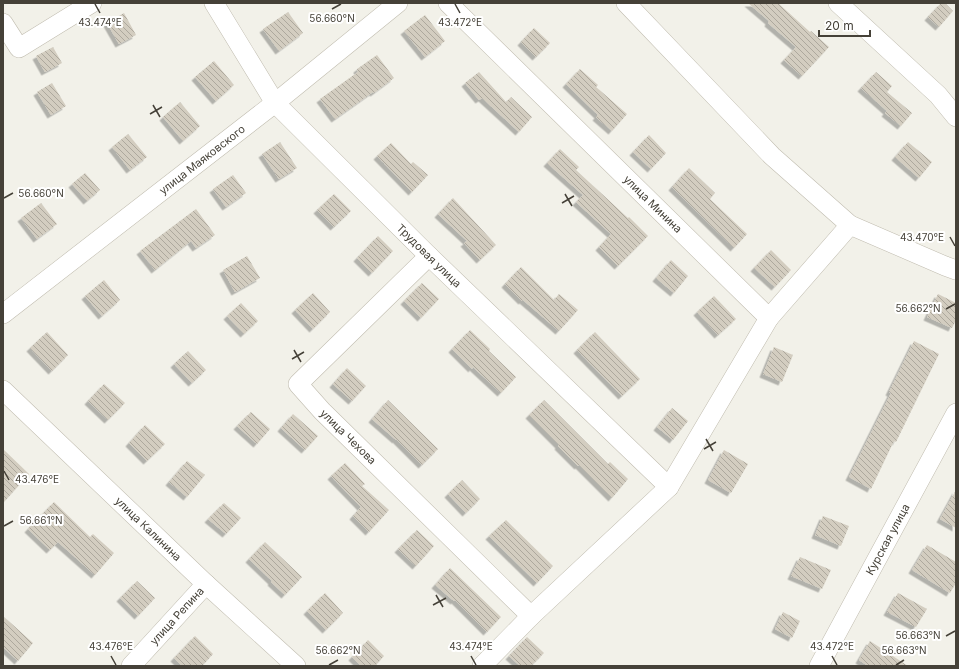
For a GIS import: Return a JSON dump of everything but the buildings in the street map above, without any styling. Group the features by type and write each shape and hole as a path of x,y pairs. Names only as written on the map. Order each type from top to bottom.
{"street":[{"path":"3,22 18,48 92,3"},
{"name":"Трудовая улица","path":"214,3 275,103 429,256 669,487"},
{"name":"улица Маяковского","path":"3,314 275,103 398,3"},
{"name":"улица Минина","path":"448,3 768,318"},
{"path":"626,3 772,156 850,225 956,270"},
{"path":"838,3 938,94 956,117"},
{"path":"482,666 531,616 669,487 768,318 850,225"},
{"name":"улица Чехова","path":"429,256 298,384 322,411 531,616"},
{"name":"улица Калинина","path":"3,390 206,584 296,666"},
{"name":"Курская улица","path":"819,666 956,413"},
{"name":"улица Репина","path":"131,666 206,584"}]}
